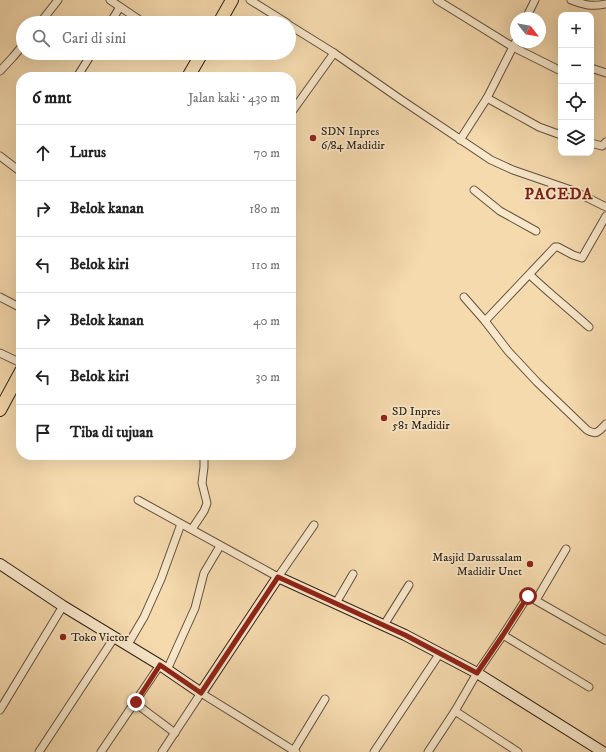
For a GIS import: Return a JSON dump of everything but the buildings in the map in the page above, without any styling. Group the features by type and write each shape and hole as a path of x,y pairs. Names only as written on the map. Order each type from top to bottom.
{"highway":[{"path":"223,16 232,0"},
{"path":"190,72 196,60"},
{"path":"0,410 16,380"}],"street":[{"path":"45,16 58,0"},
{"path":"110,0 134,16"},
{"path":"250,0 275,16"},
{"path":"437,0 510,41"},
{"path":"529,12 535,0"},
{"path":"571,0 588,6 606,4"},
{"path":"114,16 120,7"},
{"path":"296,29 334,53 491,160 513,170 574,191 606,207"},
{"path":"460,140 487,98 513,48"},
{"path":"522,48 558,69"},
{"path":"0,71 16,53"},
{"path":"296,106 334,53"},
{"path":"80,72 88,60"},
{"path":"594,69 606,73"},
{"path":"487,98 540,127 558,134"},
{"path":"594,144 605,146"},
{"path":"1,160 16,168"},
{"path":"474,190 500,211 536,231"},
{"path":"486,321 554,248 558,247 582,258 606,216"},
{"path":"530,275 544,289 564,304 589,327"},
{"path":"0,297 16,305"},
{"path":"464,297 486,321 508,351 536,382 586,430 595,434 606,424"},
{"path":"0,353 16,361"},
{"path":"192,529 204,511 207,503 202,483 204,460"},
{"path":"138,500 278,577 384,625 477,673 603,752"},
{"path":"127,646 144,617 161,579 181,524"},
{"path":"162,752 314,525"},
{"path":"101,752 135,703 164,668 194,608 204,573 220,546"},
{"path":"536,600 566,550"},
{"path":"0,564 63,606 295,751 324,699"},
{"path":"336,603 353,574"},
{"path":"384,625 409,585"},
{"path":"429,752 477,673 528,596 605,640"},
{"path":"0,710 63,606"},
{"path":"503,635 588,687"},
{"path":"39,752 114,638"},
{"path":"374,752 440,653"},
{"path":"135,703 175,734"},
{"path":"455,711 518,752"}],"place":[{"name":"SDN Inpres 6/84 Madidir","path":"313,138"},
{"name":"SD Inpres 581 Madidir","path":"384,418"},
{"name":"Masjid Darussalam Madidir Unet","path":"530,564"},
{"name":"Toko Victor","path":"63,637"}],"district":[{"name":"PACEDA","path":"559,194"}],"route":[{"path":"136,702 160,665 201,693 278,577 405,635 477,673 528,596"}]}
